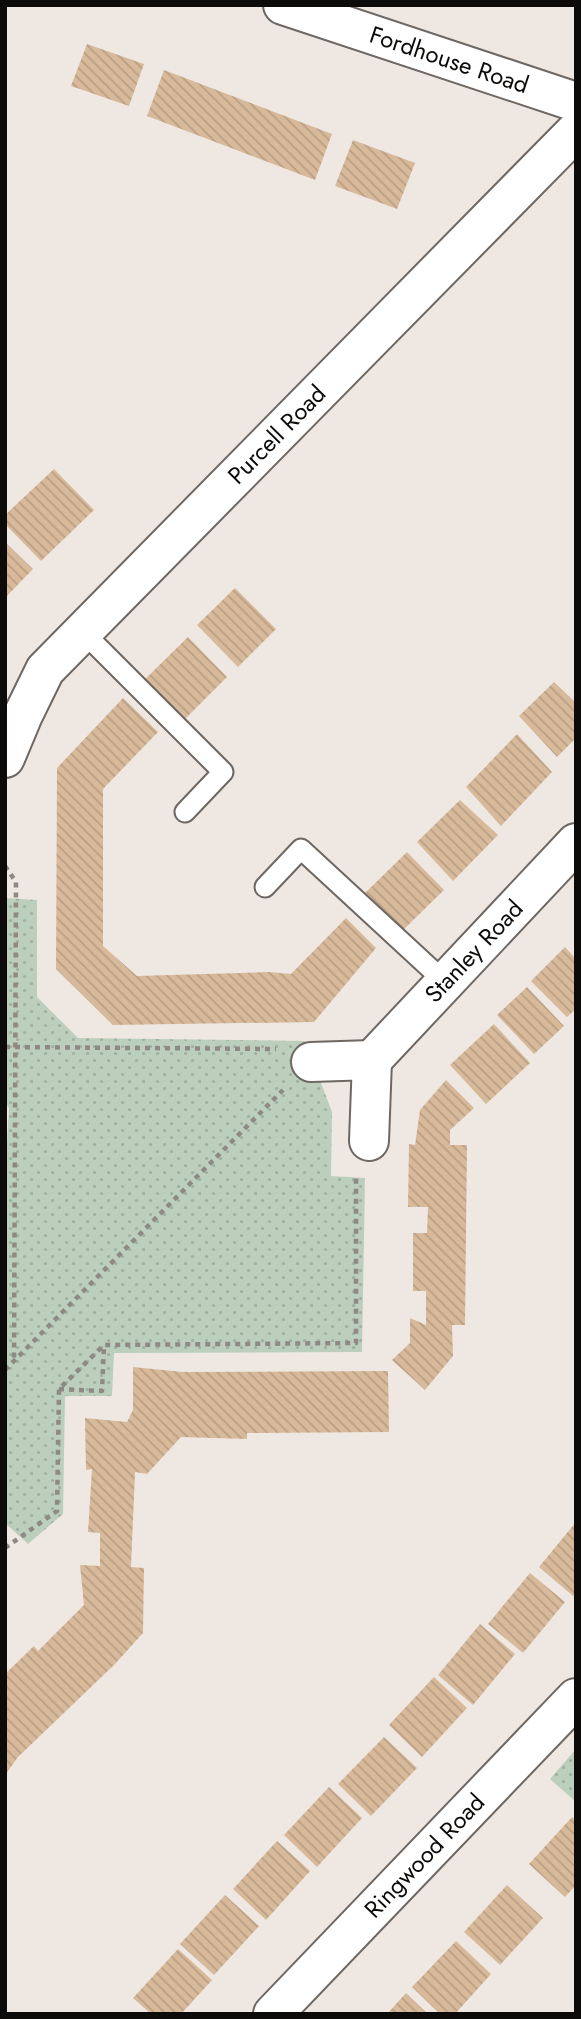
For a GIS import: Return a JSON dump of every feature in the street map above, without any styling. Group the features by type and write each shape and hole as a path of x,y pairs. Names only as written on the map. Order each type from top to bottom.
{"street":[{"name":"Fordhouse Road","path":"283,5 576,102"},
{"name":"Purcell Road","path":"5,758 45,670 576,131"},
{"name":"Stanley Road","path":"372,1060 576,843"},
{"path":"311,1062 372,1060 369,1141"},
{"name":"Ringwood Road","path":"273,2014 576,1698"}],"lane":[{"path":"83,632 223,772 185,812"},
{"path":"265,887 301,849 445,982"}],"path":[{"path":"5,866 16,882 14,1361"},
{"path":"5,1047 296,1049 311,1062 5,1370"},
{"path":"5,1548 57,1511 59,1389 104,1345 356,1343 356,1174 369,1141"},
{"path":"59,1389 102,1391 104,1345"}],"green space":[{"path":"5,898 37,900 37,997 78,1038 305,1041 332,1112 331,1176 365,1178 362,1352 114,1353 112,1396 65,1396 63,1514 28,1544 5,1523 5,1176 9,1108 5,1103"},
{"path":"576,1749 576,1802 550,1779"}],"building":[{"path":"87,44 144,64 129,106 71,86"},
{"path":"164,70 332,134 315,180 147,116"},
{"path":"353,140 415,163 397,209 335,186"},
{"path":"54,469 94,510 41,561 5,524 5,515"},
{"path":"5,542 33,569 5,598"},
{"path":"235,588 276,629 238,667 197,625"},
{"path":"188,637 227,677 178,726 139,685"},
{"path":"554,682 576,703 576,738 557,757 519,716"},
{"path":"123,698 158,732 103,789 103,946 137,976 269,972 291,974 346,918 376,948 314,1022 113,1025 56,969 57,768"},
{"path":"517,734 552,772 501,826 466,787"},
{"path":"460,800 498,835 453,881 417,842"},
{"path":"407,852 444,890 402,931 365,893"},
{"path":"565,947 576,959 576,1009 567,1017 531,981"},
{"path":"527,987 564,1026 534,1054 497,1015"},
{"path":"494,1024 530,1063 486,1104 450,1065"},
{"path":"446,1080 474,1108 450,1130 450,1145 467,1145 465,1325 452,1325 453,1356 425,1390 392,1360 410,1343 410,1318 426,1325 426,1291 413,1291 413,1233 427,1233 428,1207 408,1207 409,1144 415,1145 420,1110"},
{"path":"133,1367 183,1372 388,1371 389,1432 247,1433 247,1439 181,1437 147,1474 135,1472 131,1567 144,1568 143,1633 115,1664 18,1757 5,1775 5,1674 34,1646 38,1651 84,1605 80,1565 100,1566 100,1533 88,1532 92,1469 86,1470 85,1418 127,1422 133,1410"},
{"path":"576,1522 576,1593 573,1596 539,1567"},
{"path":"530,1573 565,1602 523,1653 488,1624"},
{"path":"480,1624 515,1654 473,1705 438,1675"},
{"path":"434,1677 467,1708 422,1757 389,1725"},
{"path":"384,1737 417,1768 371,1816 338,1784"},
{"path":"329,1787 362,1818 317,1867 284,1835"},
{"path":"572,1817 576,1820 576,1885 565,1897 529,1864"},
{"path":"277,1841 310,1871 266,1920 233,1889"},
{"path":"507,1885 543,1918 500,1965 464,1932"},
{"path":"225,1895 259,1926 214,1975 180,1944"},
{"path":"456,1941 491,1974 455,2014 440,2014 412,1987"},
{"path":"178,1949 212,1980 181,2014 151,2014 133,1998"},
{"path":"406,1993 428,2014 387,2014"}]}
